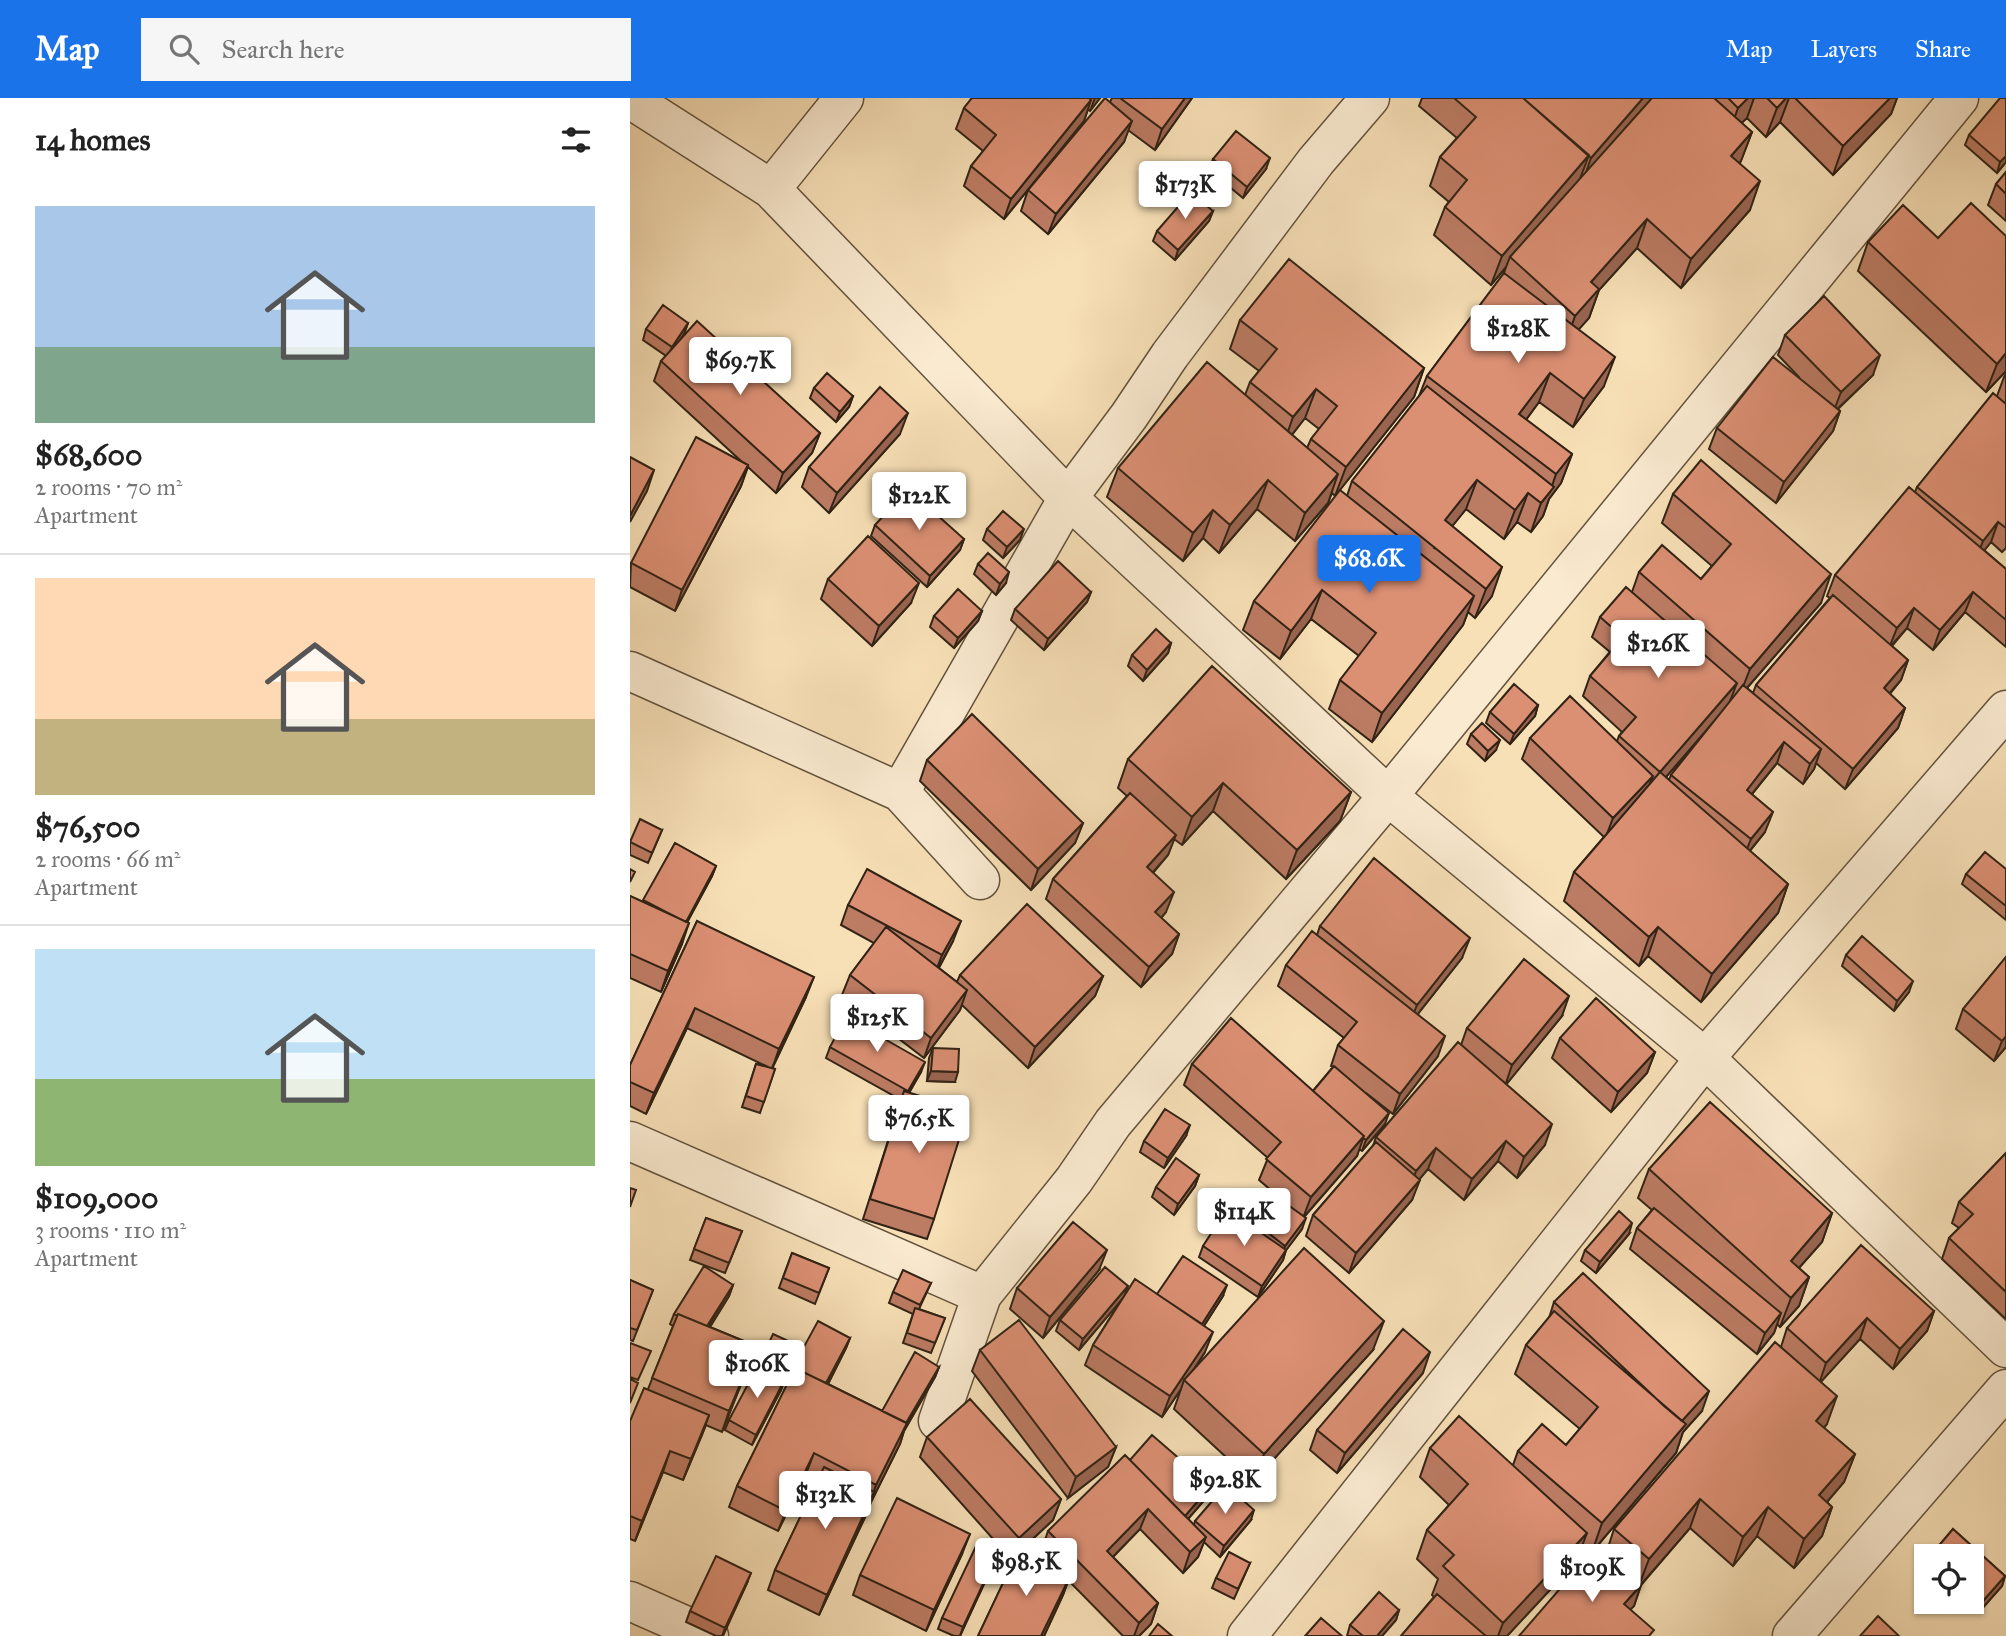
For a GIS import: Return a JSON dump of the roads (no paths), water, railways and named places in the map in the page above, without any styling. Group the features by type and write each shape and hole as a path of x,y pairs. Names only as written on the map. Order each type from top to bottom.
{"street":[{"path":"771,189 844,98"},
{"path":"900,792 1068,498 1170,355 1308,172 1370,98"},
{"path":"938,1421 982,1295 1074,1180 1113,1123 1388,796 1959,98"},
{"path":"630,99 771,189 1068,498 1388,796 1705,1058 2006,1348"},
{"path":"630,671 900,792 980,880"},
{"path":"1247,1636 1705,1058 2006,709"},
{"path":"630,1141 982,1295"},
{"path":"1792,1636 2006,1389"},
{"path":"630,1601 709,1636"}]}
